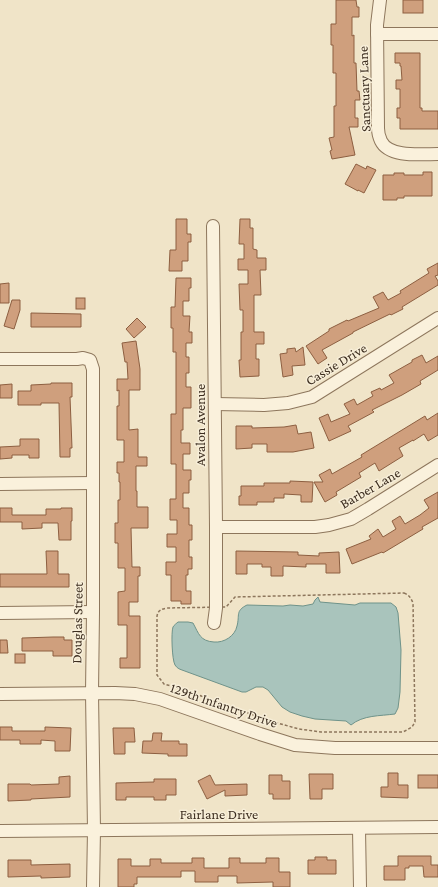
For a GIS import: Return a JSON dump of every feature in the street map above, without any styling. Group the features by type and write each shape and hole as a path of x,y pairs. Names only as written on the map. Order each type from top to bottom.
{"street":[{"name":"Sanctuary Lane","path":"380,0 377,34 378,128 381,141 384,146 389,149 406,154 438,154"},
{"path":"377,34 438,34"},
{"name":"Avalon Avenue","path":"213,226 216,527 216,608 214,623"},
{"name":"Cassie Drive","path":"215,404 288,404 312,397 438,318"},
{"name":"Douglas Street","path":"0,359 83,358 90,360 93,369 93,887"},
{"name":"Barber Lane","path":"216,527 315,527 344,521 368,509 438,465"},
{"path":"0,484 93,483"},
{"path":"0,612 93,612"},
{"name":"129th Infantry Drive","path":"0,694 135,694 160,699 295,745 335,748 438,748"},
{"name":"Fairlane Drive","path":"0,831 438,827"},
{"path":"359,828 360,887"}],"path":[{"path":"408,595 412,598 413,603 415,722 412,727 403,732 321,732 299,729 270,721 182,689 164,684 157,675 158,612 167,608 216,608 226,607 235,597 408,595"}],"water":[{"path":"318,597 320,602 355,605 360,603 391,603 396,607 398,613 401,650 400,692 398,708 395,714 361,719 351,725 346,721 315,719 290,712 282,707 268,690 263,687 256,687 246,692 242,692 181,670 175,665 172,634 173,627 178,622 193,623 203,638 209,641 218,642 225,640 234,633 237,626 239,611 247,605 303,606 313,604"}],"building":[{"path":"336,0 356,0 357,7 359,7 359,17 352,17 352,36 354,35 354,63 356,63 357,91 359,91 360,100 355,100 355,118 358,118 358,127 349,127 355,155 332,159 330,151 332,150 329,138 334,137 336,73 333,73 331,24 336,24"},
{"path":"403,0 423,0 423,13 403,13"},
{"path":"395,53 420,53 420,108 422,108 422,111 438,111 438,129 400,129 400,118 397,118 397,108 400,108 400,89 396,89 396,80 402,80 401,66 400,63 395,63"},
{"path":"356,164 366,169 367,166 376,170 364,193 345,184"},
{"path":"423,172 432,172 432,196 404,196 404,198 397,198 397,200 383,200 383,175 404,173 404,175 423,175"},
{"path":"176,219 187,219 187,234 191,234 191,242 188,242 188,261 182,261 182,271 169,271 170,250 176,250"},
{"path":"240,219 250,219 250,228 253,228 253,249 257,250 257,258 266,258 266,270 260,270 261,295 254,295 254,332 264,332 264,344 256,344 256,359 259,359 259,376 240,377 239,360 241,360 243,310 240,310 239,284 248,284 248,270 238,270 238,259 244,259 244,244 239,244"},
{"path":"438,263 438,275 435,276 438,281 438,285 402,307 403,309 353,332 322,350 327,358 318,364 306,346 329,331 329,329 347,320 348,321 379,308 373,297 383,292 388,300 401,293 400,291 429,273 427,269"},
{"path":"176,278 191,278 189,301 183,301 183,316 190,316 189,332 192,332 192,343 186,343 186,357 189,357 189,373 186,373 186,387 191,387 191,408 183,408 183,430 181,430 181,443 190,443 190,454 183,454 183,470 191,470 191,480 189,480 189,493 183,493 183,508 189,508 189,525 192,525 192,540 189,540 189,557 192,557 192,569 188,569 188,575 186,575 186,591 191,591 191,604 181,604 181,601 171,601 171,575 166,575 166,562 176,562 176,547 167,547 167,534 177,534 177,520 170,520 170,499 176,499 176,464 171,464 171,414 176,414 176,352 173,352 171,307 175,307"},
{"path":"9,283 9,303 0,303 0,284"},
{"path":"76,298 85,298 85,309 76,309"},
{"path":"12,300 20,300 20,310 14,329 4,326"},
{"path":"31,313 81,314 81,327 31,327"},
{"path":"137,318 146,327 134,338 126,329"},
{"path":"136,341 140,369 140,390 129,390 129,430 138,429 138,457 147,457 147,466 136,466 136,491 137,507 148,507 148,528 131,528 132,567 140,567 140,576 138,576 138,602 129,602 129,616 140,616 140,668 120,668 120,658 127,658 127,625 118,625 118,592 125,591 125,568 118,568 118,543 115,543 115,523 118,523 118,500 120,500 120,482 119,473 117,473 117,462 124,462 124,440 117,440 117,406 119,406 119,390 117,391 117,379 128,379 127,362 125,362 122,343"},
{"path":"303,347 305,365 292,366 293,375 283,377 280,354 287,353 287,349 295,348 296,352"},
{"path":"422,355 426,363 438,356 438,370 420,381 421,384 372,410 374,412 348,426 351,431 329,441 319,418 328,414 331,422 350,414 344,404 354,399 357,405 373,396 371,392 380,388 381,390 394,383 389,375"},
{"path":"72,383 72,397 70,397 72,448 70,448 70,457 60,457 59,403 18,405 18,391 31,391 31,385"},
{"path":"12,384 12,398 0,398 0,385"},
{"path":"438,413 438,435 428,441 424,434 399,448 403,456 379,471 375,463 359,473 361,477 336,492 337,495 325,502 314,482 323,482 319,475 330,469 332,474 362,457 361,455 425,416 427,420"},
{"path":"296,425 298,434 311,432 314,448 293,452 267,452 267,444 252,444 252,448 236,449 236,426 252,426 252,428"},
{"path":"20,439 39,439 39,458 29,458 29,455 12,455 12,458 0,459 0,447 20,446"},
{"path":"290,481 313,482 312,502 301,502 301,495 284,494 284,498 274,498 274,502 257,502 257,505 239,505 241,486 264,486 264,483 290,483"},
{"path":"438,492 438,518 422,527 423,529 383,553 382,552 352,564 346,549 371,539 369,536 378,529 383,537 396,529 392,521 400,516 405,524 420,515 429,508 424,500"},
{"path":"0,508 12,508 12,515 46,515 46,509 72,508 71,540 59,540 58,523 42,523 42,528 22,529 22,522 0,522"},
{"path":"46,551 58,551 58,574 69,574 69,587 0,587 0,574 47,574"},
{"path":"236,551 298,552 298,555 319,556 319,553 339,552 340,573 326,573 326,564 306,564 306,567 283,566 283,576 271,576 271,567 262,567 262,564 247,564 247,574 236,574"},
{"path":"64,637 64,640 72,640 72,656 53,656 53,651 22,651 22,638"},
{"path":"0,640 7,640 8,653 0,653"},
{"path":"15,654 25,654 25,663 15,663"},
{"path":"0,727 12,727 12,731 45,731 45,727 71,728 70,751 55,751 55,741 41,740 41,744 20,744 20,740 0,740"},
{"path":"113,728 134,728 135,742 125,742 125,754 114,754"},
{"path":"153,733 162,733 161,741 179,741 179,744 187,744 187,756 168,756 168,754 142,753 143,741 152,741"},
{"path":"388,773 398,773 398,785 408,785 408,798 381,797 381,787 388,787"},
{"path":"309,774 333,774 333,789 322,789 322,799 310,799"},
{"path":"210,775 215,785 247,784 247,795 225,796 225,790 207,799 198,781"},
{"path":"269,775 282,775 282,781 290,781 290,799 273,799 273,794 269,794"},
{"path":"418,775 438,775 438,788 418,788"},
{"path":"70,776 70,797 8,801 8,784 59,784 59,777"},
{"path":"154,779 176,779 176,795 166,795 166,800 154,800 154,797 126,797 126,800 116,800 116,783 154,782"},
{"path":"398,856 431,856 431,865 438,865 438,877 424,877 423,866 409,866 409,868 405,868 405,880 384,880 384,866 398,866"},
{"path":"315,857 327,857 327,860 336,860 336,874 308,874 308,860 315,860"},
{"path":"192,858 204,858 204,868 229,868 229,858 240,858 240,863 266,863 266,858 279,858 279,872 290,872 290,887 273,887 273,882 237,883 237,876 218,876 218,882 195,882 195,871 181,871 181,877 137,877 137,884 134,884 134,887 118,887 118,859 131,859 131,866 150,866 150,859 161,859 161,863 192,863"},
{"path":"8,860 31,860 31,865 70,864 70,877 8,877"}]}
